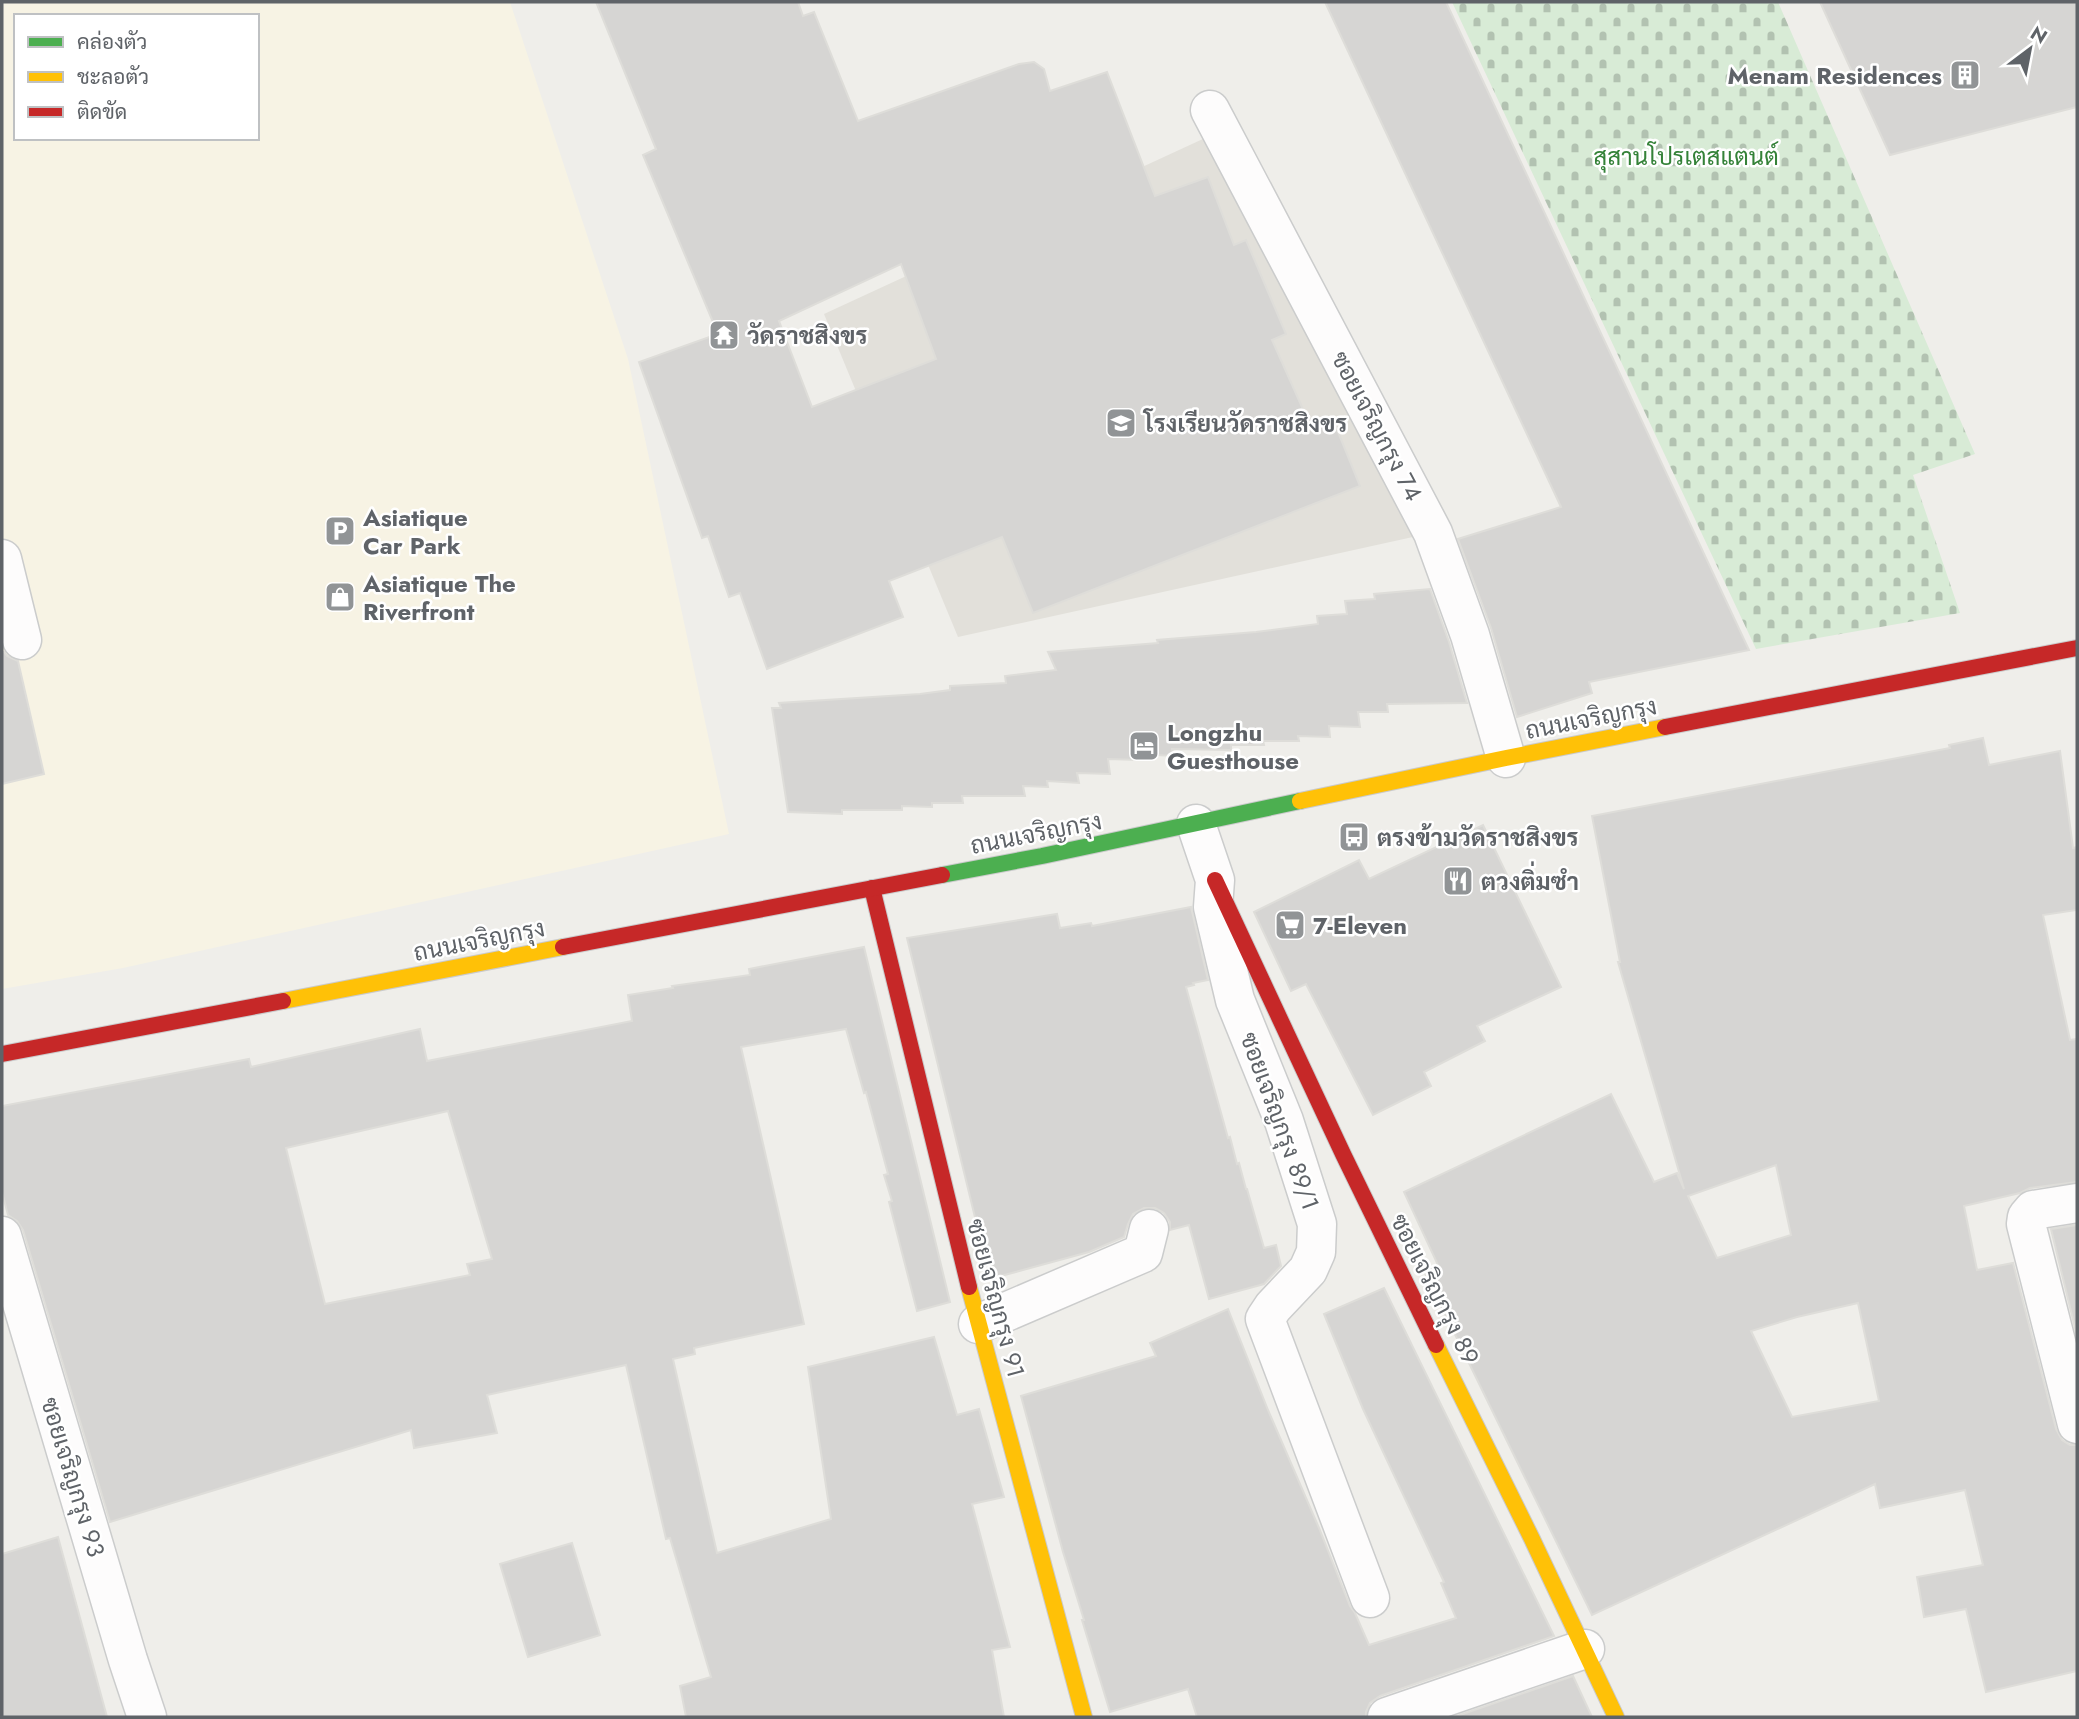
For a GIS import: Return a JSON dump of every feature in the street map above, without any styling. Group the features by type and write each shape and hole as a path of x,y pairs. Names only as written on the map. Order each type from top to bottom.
{"main road":[{"name":"ถนนเจริญกรุง","path":"2,1054 872,888 1196,824 1506,758 2077,648"},
{"name":"ซอยเจริญกรุง 89","path":"1215,880 1279,1021 1616,1717"},
{"name":"ซอยเจริญกรุง 91","path":"872,888 978,1324 1024,1485 1084,1717"}],"street":[{"name":"ซอยเจริญกรุง 74","path":"1210,110 1433,533 1470,635 1506,758"},
{"path":"2,559 22,640"},
{"name":"ซอยเจริญกรุง 89/1","path":"1196,824 1215,880 1213,907 1235,1000 1284,1121 1317,1224 1317,1252 1308,1270 1265,1319 1370,1598"},
{"path":"2077,1203 2033,1210 2027,1217 2026,1224 2077,1424"},
{"path":"978,1324 1143,1253 1149,1229"},
{"name":"ซอยเจริญกรุง 93","path":"2,1236 147,1717"},
{"path":"1387,1717 1585,1649"}],"shaded area":[{"name":"Asiatique The Riverfront","path":"2,2 510,2 628,359 729,834 123,968 2,989"},
{"name":"โรงเรียนวัดราชสิงขร","path":"1218,132 1431,533 958,637 824,314"}],"green space":[{"name":"สุสานโปรเตสแตนต์","path":"1452,2 1778,2 1975,454 1913,475 1960,613 1756,649"}],"building":[{"path":"596,2 798,2 803,16 814,12 858,121 1019,64 1034,62 1044,69 1050,91 1107,72 1155,196 1208,177 1234,245 1246,240 1286,334 1272,340 1310,425 1332,417 1360,486 1033,613 1002,537 889,581 903,617 767,669 740,593 729,597 708,536 702,538 639,362 718,334 643,155 656,149","holes":["901,264 936,359 812,407 779,321"]},
{"path":"1325,2 1446,2 1749,650 1589,682 1592,693 1517,717 1491,628 1458,539 1561,507"},
{"name":"Menam Residences","path":"1820,2 2077,2 2077,107 1890,155"},
{"path":"1430,589 1467,703 1387,704 1388,712 1358,712 1360,727 1329,726 1330,737 1298,736 1299,741 1263,741 1264,745 1231,745 1231,750 1172,749 1173,756 1139,754 1139,760 1108,759 1110,774 1077,773 1079,783 1047,781 1048,787 1023,786 1025,796 962,796 963,803 932,803 932,807 902,806 902,810 842,810 842,814 788,812 772,708 781,708 779,703 920,694 950,690 950,686 1006,683 1005,676 1056,670 1048,652 1158,643 1157,640 1318,624 1317,616 1347,614 1345,601 1375,599 1374,594"},
{"path":"2,652 18,661 44,774 2,784"},
{"path":"1983,738 1989,765 2060,751 2073,848 2077,847 2077,910 2043,915 2070,1040 2077,1039 2077,1182 2030,1188 2020,1193 1964,1206 1977,1270 2013,1263 2056,1429 2062,1440 2070,1445 2077,1445 2077,1671 1986,1692 1966,1609 1924,1617 1917,1577 1983,1565 1965,1490 1880,1508 1875,1484 1592,1615 1424,1271 1438,1265 1404,1192 1611,1094 1654,1182 1677,1173 1684,1189 1618,962 1592,816 1950,748 1949,745","holes":["1776,1165 1791,1235 1717,1258 1688,1196","1858,1303 1879,1401 1792,1417 1751,1331"]},
{"path":"1483,825 1561,987 1477,1026 1485,1041 1424,1072 1431,1086 1373,1115 1306,984 1291,991 1254,912 1359,860 1369,879"},
{"path":"1191,907 1208,980 1186,987 1228,1138 1230,1137 1237,1164 1239,1163 1264,1248 1276,1245 1281,1266 1264,1284 1209,1299 1189,1225 1170,1230 1170,1222 1164,1213 1155,1208 1144,1208 1133,1214 1124,1237 1089,1252 990,1279 907,938 1057,914 1060,928 1091,923 1092,926"},
{"path":"864,947 950,1302 917,1311 889,1202 892,1201 884,1175 888,1174 846,1029 741,1047 804,1324 694,1348 695,1354 673,1359 717,1553 831,1519 808,1367 934,1337 957,1415 979,1409 1004,1497 972,1504 1010,1647 992,1650 1004,1717 686,1717 680,1686 711,1677 670,1538 666,1539 626,1365 487,1395 497,1433 414,1448 411,1430 110,1522 23,1230 17,1221 8,1215 2,1192 2,1106 249,1059 251,1067 420,1029 427,1061 632,1021 628,995 750,975 749,969","holes":["448,1111 492,1259 467,1264 470,1275 325,1304 286,1148"]},
{"path":"2077,1225 2077,1336 2051,1229"},
{"path":"1384,1288 1554,1636 1380,1696 1370,1703 1366,1717 1197,1717 1188,1689 1110,1712 1021,1396 1156,1356 1150,1343 1228,1309 1350,1606 1369,1645 1456,1618 1441,1583 1444,1582 1363,1409 1324,1314"},
{"path":"58,1537 107,1717 2,1717 2,1554"},
{"path":"572,1543 600,1635 528,1657 500,1564"},
{"path":"1573,1676 1592,1717 1454,1717"}],"traffic: fast":[{"path":"942,875 1300,801"}],"traffic: slow":[{"path":"1300,801 1665,727"},
{"path":"283,1001 563,947"},
{"path":"969,1287 1084,1717"},
{"path":"1436,1345 1616,1717"}],"traffic: jam":[{"path":"1665,727 2077,648"},
{"path":"563,947 942,875"},
{"path":"1215,880 1436,1345"},
{"path":"872,888 969,1287"},
{"path":"2,1054 283,1001"}],"place":[{"name":"Menam Residences","path":"1965,75"},
{"name":"วัดราชสิงขร","path":"724,335"},
{"name":"โรงเรียนวัดราชสิงขร","path":"1121,423"},
{"name":"Asiatique Car Park","path":"340,531"},
{"name":"Asiatique The Riverfront","path":"340,597"},
{"name":"Longzhu Guesthouse","path":"1144,746"},
{"name":"ตรงข้ามวัดราชสิงขร","path":"1354,837"},
{"name":"ตวงติ่มซำ","path":"1458,881"},
{"name":"7-Eleven","path":"1290,925"}]}
